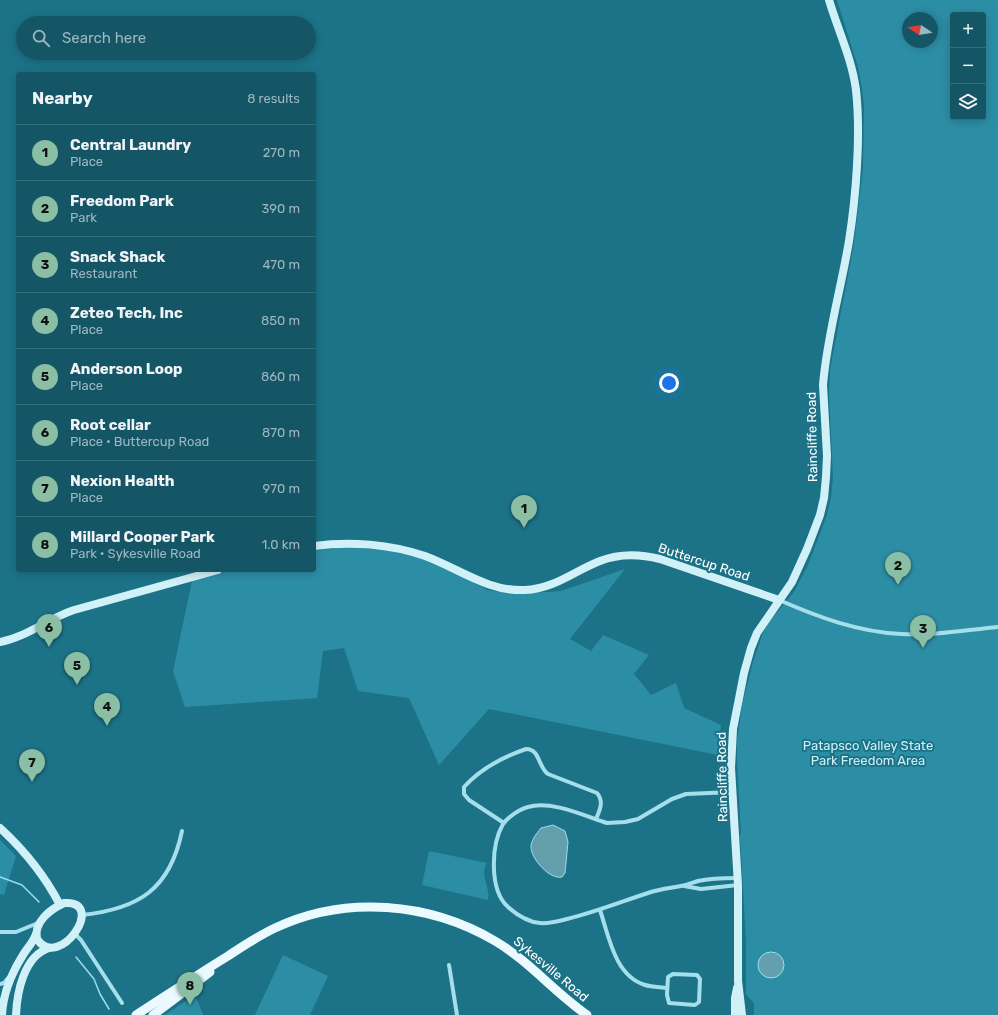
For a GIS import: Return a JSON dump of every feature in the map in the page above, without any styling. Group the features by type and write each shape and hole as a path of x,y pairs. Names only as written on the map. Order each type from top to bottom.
{"main road":[{"name":"Sykesville Road","path":"136,1015 255,938 275,928 309,915 344,908 379,906 414,910 442,917 461,924 496,941 520,958 558,993 587,1015"},
{"name":"Sykesville Road","path":"153,1015 198,982 229,955"}],"street":[{"name":"Raincliffe Road","path":"735,1015 738,882 733,792 732,742 734,718 744,673 757,633 792,582 820,515 824,498 827,456 823,385 829,342 849,242 856,175 856,89 844,44 829,0"},
{"name":"Buttercup Road","path":"316,546 354,544 378,546 410,552 441,562 485,583 504,589 515,590 537,589 548,586 606,559 623,555 645,556 660,559 779,600 821,618 870,631 901,634 934,634 998,627"},
{"path":"0,642 18,637 68,612 211,572"},
{"path":"504,823 468,800 464,794 464,787 474,776 490,765 526,749 530,749 536,753 543,770 548,774 594,790 600,795 601,803 596,820"},
{"path":"733,792 686,794 672,799 644,816 625,822 607,823 561,808 549,806 538,805 528,807 520,810 504,823 497,841 494,872 496,885 504,904 527,920 540,923 556,922 600,910 652,892 699,881 738,882"},
{"path":"0,828 30,860 51,889 60,905"},
{"path":"82,915 100,913 126,907 150,892 169,870 179,846 182,831"},
{"path":"682,886 701,888 738,882"},
{"path":"2,1015 4,997 12,975 31,944 40,922 46,915 60,905 64,903 73,904 78,907 82,915 80,925 75,934 68,940 60,945 39,952 34,957 27,969 19,991 16,1015"},
{"path":"600,910 618,962 626,973 635,981 645,985 667,988"},
{"path":"0,932 16,932 40,922"},
{"path":"36,934 40,943 49,948"},
{"path":"75,934 81,940 122,1004"},
{"path":"449,965 457,1015"},
{"path":"4,997 0,985 12,975"},
{"path":"670,975 697,975 700,979 699,1002 695,1006 669,1003 667,988 668,977 670,975"},
{"name":"Raincliffe Road","path":"735,981 742,1015"}],"green space":[{"name":"Patapsco Valley State Park Freedom Area","path":"837,0 998,0 998,1015 754,1015 754,1003 746,994 746,941 740,835 737,742 742,705 753,662 763,633 770,621 794,592 808,565 827,515 831,497 833,478 829,393 830,370 854,244 863,168 864,106 858,67"},
{"path":"345,547 382,550 413,555 461,575 487,590 517,594 561,591 625,569 570,639 591,651 603,635 649,655 634,674 651,695 676,683 684,708 721,725 718,755 489,709 439,765 409,698 358,691 344,648 323,651 317,698 185,707 173,671 192,581 226,572 316,572 316,551"},
{"path":"0,840 16,856 4,895 0,894"},
{"path":"429,851 487,863 484,872 488,891 488,900 422,885"},
{"path":"283,955 328,976 310,1015 255,1015"},
{"path":"195,995 203,1015 165,1015"}],"shaded area":[{"path":"553,825 565,831 568,842 565,873 562,877 552,875 542,868 534,857 531,847 534,837 541,828"},
{"path":"771,952 780,956 784,965 780,974 771,978 762,974 758,965 762,956"}],"waterway":[{"path":"0,877 22,885 39,902"},
{"path":"76,957 94,979 100,994 109,1009"}],"place":[{"name":"Central Laundry","path":"524,528"},
{"name":"Freedom Park","path":"898,585"},
{"name":"Root cellar","path":"49,647"},
{"name":"Snack Shack","path":"923,648"},
{"name":"Anderson Loop","path":"77,685"},
{"name":"Zeteo Tech, Inc","path":"107,726"},
{"name":"Nexion Health","path":"32,782"},
{"name":"Millard Cooper Park","path":"190,1005"}]}
